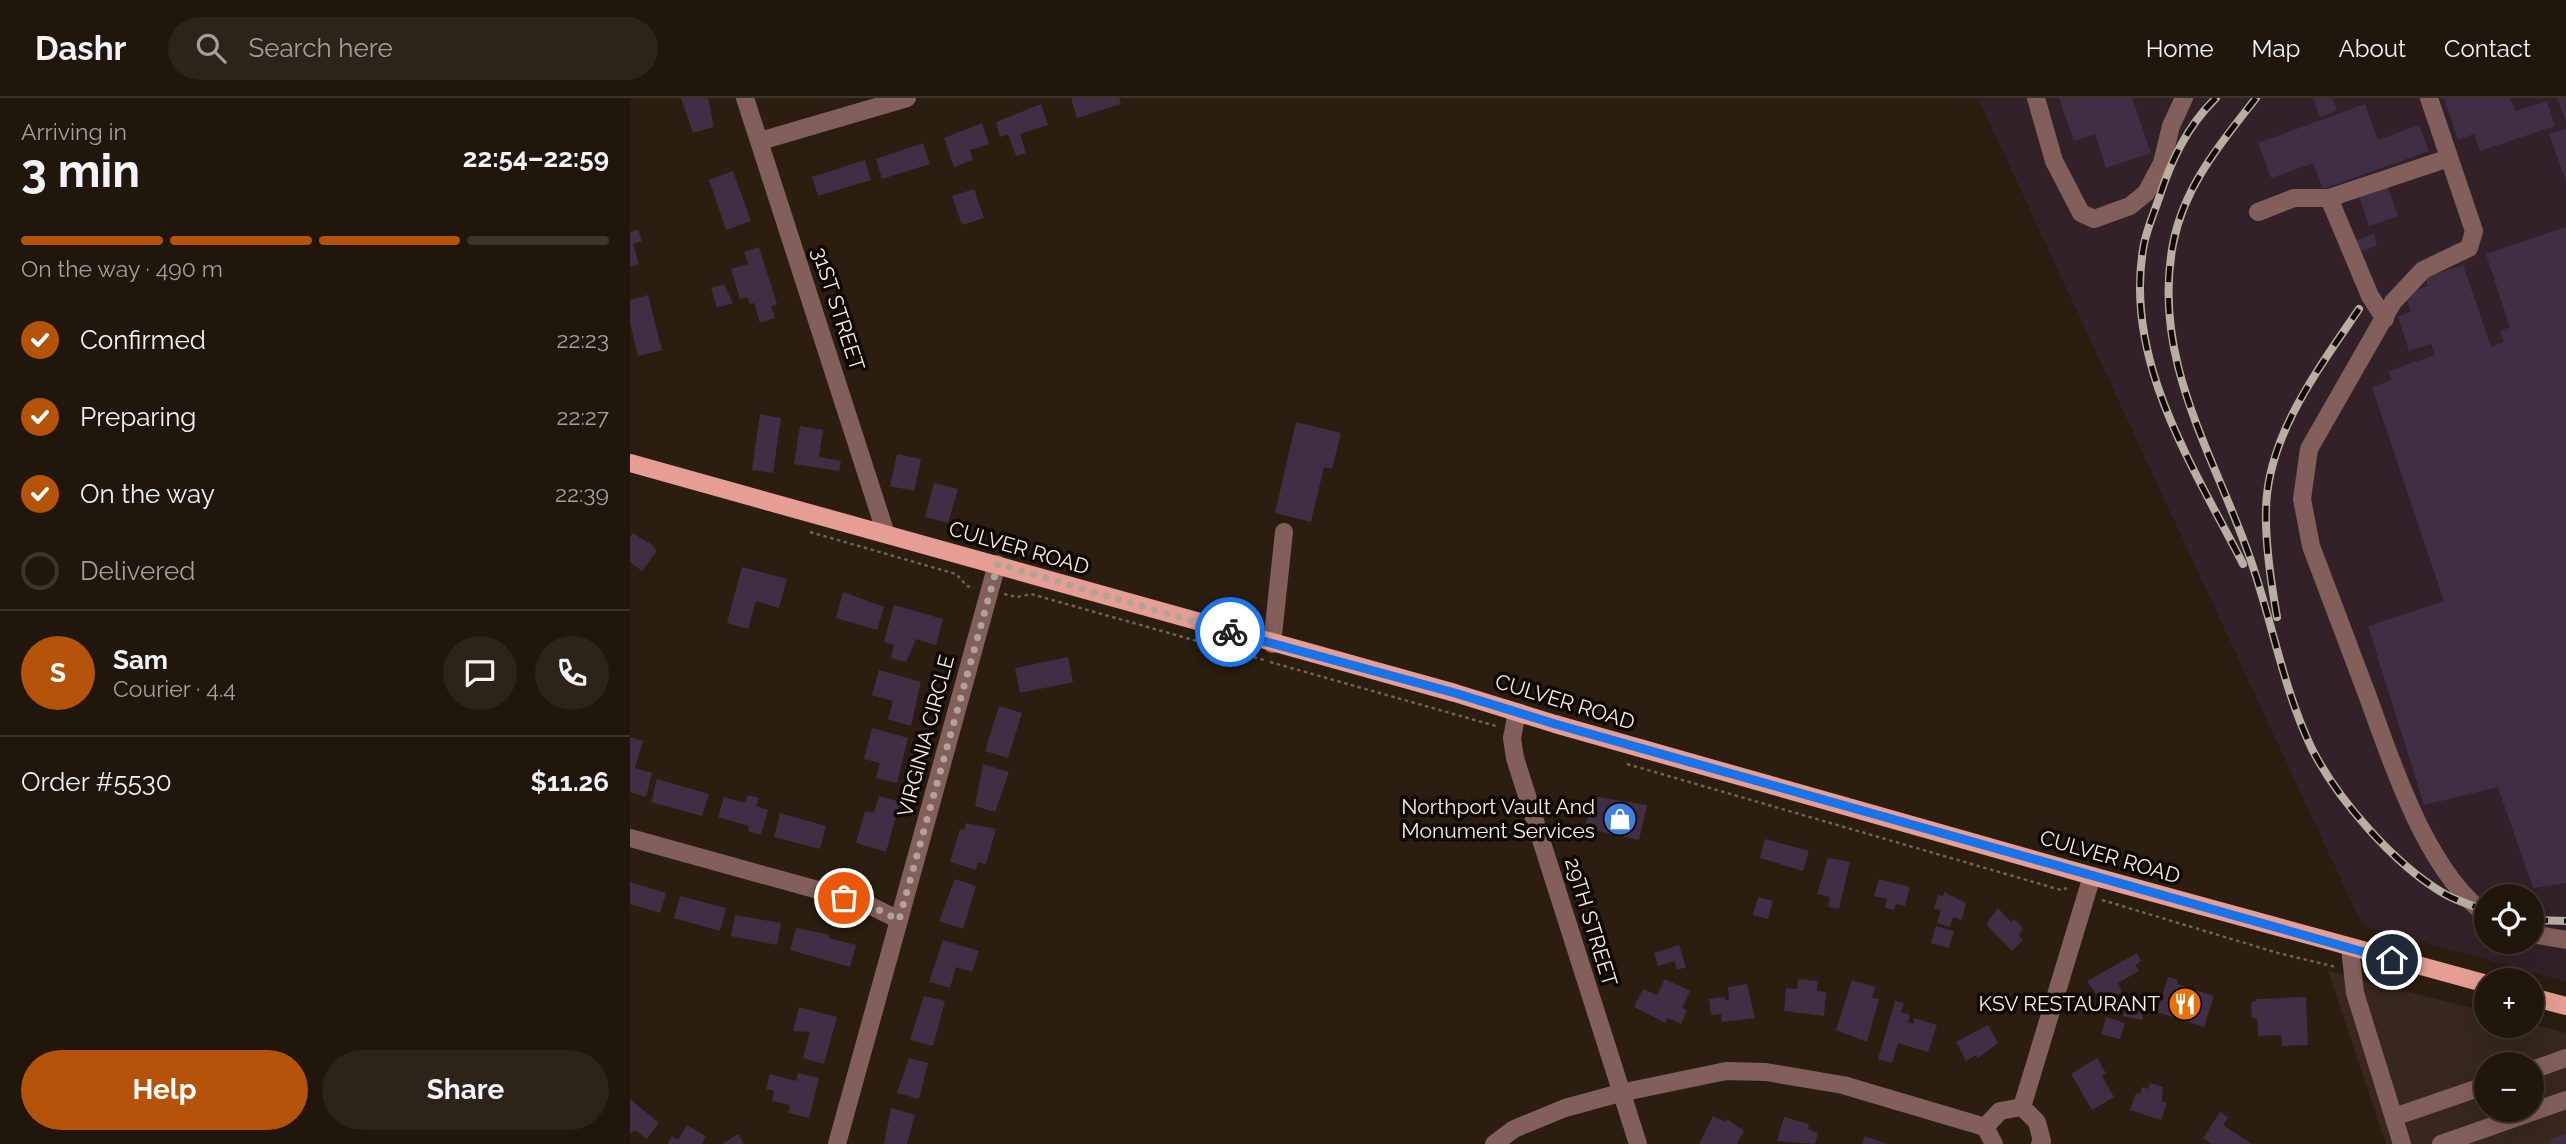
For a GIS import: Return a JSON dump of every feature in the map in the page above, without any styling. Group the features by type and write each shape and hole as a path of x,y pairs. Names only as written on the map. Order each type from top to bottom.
{"main road":[{"name":"CULVER ROAD","path":"630,463 998,564 1272,644 1515,721 2089,884 2474,981"},
{"path":"2544,1000 2566,1006"}],"street":[{"name":"31ST STREET","path":"745,98 886,534"},
{"path":"760,141 907,98"},
{"path":"2035,98 2054,161 2081,213 2094,219 2130,206 2146,193 2162,163 2171,126 2184,98"},
{"path":"2429,98 2474,231 2469,248 2423,270 2393,302 2309,449 2302,499 2311,546 2411,813 2474,906"},
{"path":"2258,212 2294,198 2329,198 2449,158"},
{"path":"2329,198 2370,296 2385,318"},
{"path":"1272,644 1284,532"},
{"name":"VIRGINIA CIRCLE","path":"837,1144 998,564"},
{"name":"29TH STREET","path":"1515,721 1515,758 1638,1144"},
{"path":"630,838 865,903 899,920"},
{"path":"2022,1107 2089,884"},
{"path":"2544,936 2566,940"},
{"path":"2350,948 2355,993 2402,1144"},
{"path":"2544,1066 2566,1058"},
{"path":"1494,1144 1526,1124 1565,1108 1620,1093 1726,1071 1766,1072 1843,1085 1985,1127 1994,1144"},
{"path":"2394,1117 2474,1089"},
{"path":"2441,1144 2566,1100"},
{"path":"1985,1127 2000,1111 2022,1107"},
{"path":"2022,1107 2037,1122 2045,1143"}],"path":[{"path":"800,530 956,574 967,586 1017,597 1031,594 1515,721"},
{"path":"1620,762 2060,890 2089,884 2101,897 2102,902 2353,972 2375,977 2386,971"}],"shaded area":[{"path":"1978,98 2566,98 2566,982 2544,976 2544,968 2516,968 2362,925"},
{"path":"2328,971 2474,1009 2474,1038 2544,1038 2544,1027 2566,1033 2566,1144 2386,1144"}],"building":[{"path":"681,98 708,98 714,127 693,133"},
{"path":"1071,98 1119,98 1121,104 1077,118"},
{"path":"2059,98 2132,98 2151,153 2106,168 2095,134 2074,141"},
{"path":"2313,98 2333,98 2337,110 2320,117"},
{"path":"2444,98 2510,98 2515,111 2547,101 2555,126 2480,151 2474,134 2458,140"},
{"path":"2557,98 2566,98 2566,122"},
{"path":"1041,104 1048,125 1020,134 1026,153 1016,156 1008,134 1000,137 996,122"},
{"path":"2365,104 2378,140 2419,125 2429,151 2323,189 2313,163 2271,178 2258,143"},
{"path":"982,123 989,144 970,150 973,160 954,167 944,138"},
{"path":"2566,128 2566,181 2549,134"},
{"path":"923,143 930,164 882,179 876,159"},
{"path":"865,160 871,180 818,196 812,177"},
{"path":"733,171 751,221 726,230 709,180"},
{"path":"2387,186 2398,216 2369,226 2359,196"},
{"path":"974,189 984,218 962,225 952,196"},
{"path":"2566,227 2566,883 2544,886 2544,884 2532,884 2498,787 2424,805 2368,626 2444,601 2372,387 2392,380 2389,371 2435,355 2431,344 2409,351 2398,316 2411,312 2405,294 2428,286 2425,277 2463,265 2491,347 2504,342 2500,331 2510,327 2486,254"},
{"path":"638,229 642,241 633,244 639,264 630,267 630,232"},
{"path":"2374,234 2377,246 2357,252 2354,241"},
{"path":"759,247 777,304 771,306 775,318 760,323 754,303 750,304 747,297 740,299 731,269 748,264 744,252"},
{"path":"724,284 733,303 717,308 711,288"},
{"path":"648,295 662,350 638,356 630,323 630,300"},
{"path":"760,414 781,418 773,473 752,470"},
{"path":"1296,422 1341,433 1332,469 1324,467 1311,522 1275,513"},
{"path":"800,426 823,430 819,457 841,461 839,471 794,464"},
{"path":"897,454 921,459 914,491 890,486"},
{"path":"934,483 958,489 948,523 925,517"},
{"path":"633,533 648,543 649,541 657,551 642,571 630,562 630,537"},
{"path":"742,567 787,579 779,608 756,601 748,629 727,623"},
{"path":"843,592 884,607 877,630 836,618"},
{"path":"894,605 943,619 936,645 916,639 906,662 891,658 894,645 884,642"},
{"path":"1068,657 1073,682 1020,693 1015,668"},
{"path":"879,670 921,682 911,726 888,719 893,701 872,695"},
{"path":"999,706 1022,713 1008,758 985,751"},
{"path":"872,728 908,738 897,783 876,778 880,763 864,759"},
{"path":"630,737 643,741 635,768 652,773 646,797 630,792"},
{"path":"983,764 1009,772 995,812 975,806"},
{"path":"657,779 709,794 702,816 651,802"},
{"path":"748,795 759,798 756,806 768,810 761,835 748,831 749,826 718,817 724,797 745,803"},
{"path":"879,796 900,802 886,852 856,843 865,811 874,813"},
{"path":"1592,796 1647,805 1639,840 1585,828"},
{"path":"780,813 826,826 820,849 774,837"},
{"path":"966,823 996,829 986,864 978,862 976,870 950,862 960,829 964,830"},
{"path":"1765,839 1809,851 1803,871 1760,858"},
{"path":"1828,858 1850,862 1839,909 1828,907 1830,897 1817,894"},
{"path":"955,879 976,886 963,929 939,921"},
{"path":"1879,879 1910,887 1905,906 1896,904 1894,910 1885,908 1887,899 1874,896"},
{"path":"630,882 666,893 660,913 630,904"},
{"path":"1944,892 1966,903 1962,920 1953,917 1950,927 1937,923 1941,910 1934,909 1938,895 1943,896"},
{"path":"680,896 726,908 720,931 674,918"},
{"path":"1758,897 1773,901 1768,919 1753,915"},
{"path":"1998,908 2011,922 2014,919 2023,928 2019,936 2023,940 2012,951 1986,924"},
{"path":"735,915 781,923 777,945 731,936"},
{"path":"1936,926 1954,931 1949,948 1931,943"},
{"path":"796,928 830,935 829,938 856,945 850,967 790,950"},
{"path":"943,940 979,951 972,972 956,967 950,988 929,982"},
{"path":"1679,945 1686,967 1677,970 1674,961 1658,966 1654,953"},
{"path":"2137,953 2141,961 2135,965 2139,971 2118,983 2122,992 2102,1003 2087,981"},
{"name":"KSV RESTAURANT","path":"2168,977 2178,980 2177,984 2214,996 2204,1027 2157,1012"},
{"path":"1665,979 1690,991 1682,1008 1687,1010 1681,1024 1668,1018 1665,1023 1634,1007 1643,989 1657,995"},
{"path":"1798,979 1818,981 1817,991 1826,992 1824,1016 1784,1011 1786,988 1797,989"},
{"path":"1852,980 1875,987 1872,998 1879,999 1867,1042 1836,1030"},
{"path":"1747,984 1755,1018 1722,1022 1721,1014 1711,1015 1709,999 1725,997 1725,1000 1729,1000 1728,987"},
{"path":"924,996 945,1001 933,1046 910,1040"},
{"path":"2306,997 2308,1045 2282,1046 2281,1035 2258,1036 2257,1018 2252,1018 2251,1002 2256,999"},
{"path":"1895,1001 1904,1003 1901,1012 1910,1015 1908,1022 1913,1024 1914,1018 1937,1025 1928,1052 1898,1043 1892,1063 1878,1059"},
{"path":"2126,1005 2145,1009 2142,1020 2123,1016"},
{"path":"799,1007 837,1017 824,1064 803,1058 810,1032 793,1031"},
{"path":"2106,1017 2125,1023 2120,1039 2101,1034"},
{"path":"1988,1025 1998,1043 1978,1058 1976,1055 1966,1061 1956,1042"},
{"path":"909,1058 928,1063 919,1099 897,1093"},
{"path":"2097,1058 2106,1073 2102,1076 2114,1097 2092,1110 2071,1074"},
{"path":"798,1073 819,1078 809,1118 788,1113 790,1105 772,1101 774,1091 766,1089 770,1074 796,1081"},
{"path":"2150,1083 2163,1087 2162,1101 2167,1103 2161,1120 2130,1110 2136,1093 2140,1094 2142,1087 2148,1089"},
{"path":"630,1099 659,1123 647,1139 635,1130 630,1134"},
{"path":"891,1108 915,1115 907,1144 884,1144"},
{"path":"2220,1112 2228,1118 2223,1125 2252,1144 2212,1144 2203,1138"},
{"path":"1713,1116 1726,1122 1727,1119 1744,1131 1737,1144 1699,1144"},
{"path":"1784,1117 1809,1124 1808,1129 1818,1133 1815,1144 1777,1141"},
{"path":"687,1125 706,1136 702,1144 668,1144 672,1136 678,1140"},
{"path":"738,1134 744,1144 722,1144"},
{"path":"2566,1134 2566,1144 2551,1144 2550,1139"},
{"path":"1865,1136 1887,1144 1862,1144"}],"railway":[{"path":"2216,98 2188,132 2169,171 2145,238 2140,287 2143,329 2152,370 2166,410 2203,489 2243,564"},
{"path":"2256,98 2206,166 2178,223 2169,287 2171,327 2178,367 2204,444 2250,558 2285,679 2312,749 2352,809 2387,848 2424,881 2448,896 2474,906"},
{"path":"2277,617 2266,523 2269,483 2275,456 2285,429 2312,379 2359,309"},
{"path":"2544,920 2566,921"}],"way so far":[{"path":"844,898 865,903 899,920 998,564 1230,632"}],"place":[{"name":"Northport Vault And Monument Services","path":"1620,819"},
{"name":"KSV RESTAURANT","path":"2185,1004"}],"route":[{"path":"1230,632 1455,693 1555,724 2392,960"}]}
